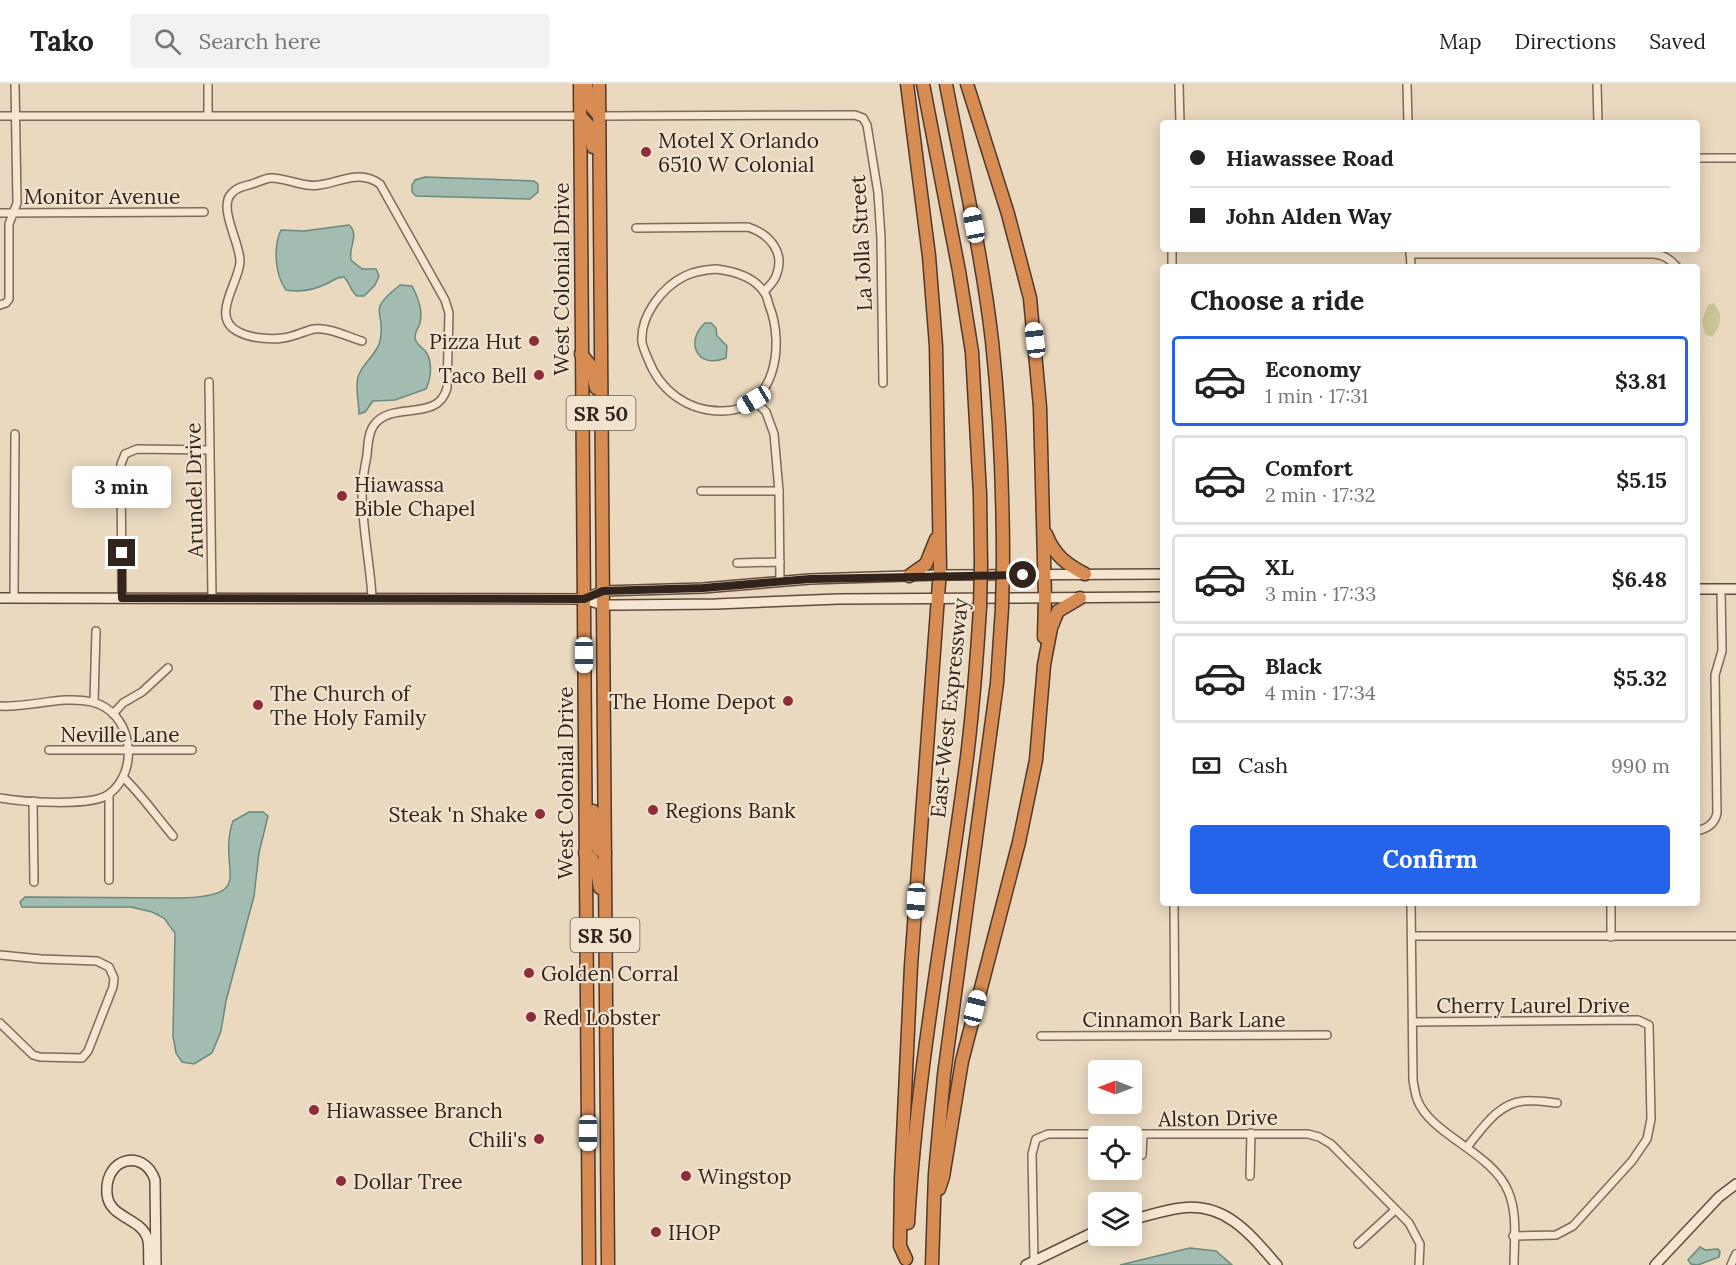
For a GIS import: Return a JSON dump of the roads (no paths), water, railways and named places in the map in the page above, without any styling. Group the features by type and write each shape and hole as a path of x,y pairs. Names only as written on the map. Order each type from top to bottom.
{"highway":[{"name":"West Colonial Drive","path":"580,84 588,1265"},
{"path":"586,84 590,105 599,116"},
{"name":"West Colonial Drive","path":"599,84 608,1265"},
{"path":"906,1262 900,1246 906,1066 939,575 936,346 929,256 908,84"},
{"name":"East-West Expressway","path":"906,1262 914,1151 929,1022 969,735 980,608 981,565 980,494 972,352 959,271 922,84"},
{"name":"East-West Expressway","path":"932,1265 935,1174 944,1075 997,683 1003,564 1003,489 992,339 978,246 946,84"},
{"path":"935,1198 943,1177 962,1061 1018,842 1036,760 1044,665 1044,528 1040,406 1030,298 1008,214 967,84"},
{"path":"580,116 589,126 600,183"},
{"path":"581,282 590,330 601,345"},
{"path":"581,354 591,366 601,416"},
{"path":"909,576 926,564 939,526"},
{"path":"1044,528 1054,552 1068,565 1085,574"},
{"path":"1044,665 1054,619 1058,611 1080,598"},
{"path":"585,758 591,768 594,842 597,849 605,853"},
{"path":"585,853 595,862 605,916"},
{"path":"587,1094 606,1095"}],"main road":[{"path":"584,599 603,591 703,588 780,581 939,575 1160,574"},
{"path":"1700,589 1736,590"},
{"path":"0,598 584,599 603,605 688,605 795,600 1160,597"},
{"path":"148,1265 146,1235 141,1228 117,1212 108,1199 109,1174 115,1166 123,1162 144,1165 155,1180 156,1265"},
{"path":"1655,1265 1719,1197 1736,1184"},
{"path":"1142,1217 1184,1207 1214,1210 1237,1222 1277,1265"},
{"path":"1030,1263 1088,1235"}],"street":[{"path":"3,304 10,294 9,224 17,203 15,84"},
{"path":"208,84 208,115"},
{"path":"1179,84 1180,120"},
{"path":"1407,84 1408,120"},
{"path":"1597,84 1598,120"},
{"path":"0,116 580,116"},
{"name":"La Jolla Street","path":"599,116 847,116 863,118 867,125 878,193 884,384"},
{"path":"1700,158 1736,158"},
{"path":"362,341 314,329 273,339 237,332 229,325 226,305 240,264 227,209 227,200 231,194 239,188 269,178 319,185 343,178 371,177 380,184 445,300 449,314 445,396 437,404 425,408 388,414 373,425 369,435 362,489 372,597"},
{"name":"Monitor Avenue","path":"0,213 204,212"},
{"path":"636,228 748,226 761,231 772,241 778,253 776,278 764,292"},
{"path":"1410,252 1654,254 1663,255 1674,264"},
{"path":"698,271 732,271 748,279 764,292 774,318 777,342 771,377 766,387 754,400 742,407 724,412 705,410 687,404 670,394 658,380 642,342 645,323 654,304 683,276 698,271"},
{"name":"Arundel Drive","path":"209,382 212,597"},
{"path":"754,400 766,412 774,434 779,491 780,581"},
{"path":"14,598 15,434"},
{"path":"122,598 121,464 125,454 137,449 210,450"},
{"path":"701,491 779,491"},
{"path":"737,563 780,562"},
{"path":"1700,830 1708,827 1716,819 1717,813 1715,675 1722,651 1721,590"},
{"path":"94,702 96,631"},
{"path":"113,714 123,703 142,692 168,669"},
{"path":"0,706 18,707 78,700 94,702 113,714 127,736 129,750 123,777 109,795 95,801 18,801 0,798"},
{"name":"Neville Lane","path":"49,750 192,750"},
{"path":"123,777 137,790 146,805 173,836"},
{"path":"109,795 109,880"},
{"path":"0,804 18,801"},
{"path":"33,801 34,882"},
{"path":"1174,906 1175,1035"},
{"path":"1411,906 1413,1080 1417,1100 1428,1117 1496,1172 1508,1190 1514,1213 1514,1265"},
{"path":"1611,906 1611,937"},
{"path":"1412,936 1736,936"},
{"path":"0,955 97,961 109,968 114,978 113,987 88,1051 82,1058 33,1055 0,1023"},
{"name":"Cherry Laurel Drive","path":"1413,1022 1638,1020 1649,1025 1651,1119 1647,1139 1632,1161 1573,1226 1556,1235 1514,1236"},
{"name":"Cinnamon Bark Lane","path":"1041,1036 1327,1035"},
{"path":"1467,1147 1496,1113 1507,1106 1523,1101 1557,1103"},
{"path":"1250,1176 1251,1133"},
{"name":"Alston Drive","path":"1030,1263 1032,1154 1036,1139 1048,1134 1251,1133 1308,1134 1331,1144 1409,1223 1420,1244 1419,1265"},
{"path":"1142,1155 1143,1135"},
{"path":"1358,1244 1395,1210"},
{"path":"1731,1265 1736,1254"}],"place":[{"name":"Motel X Orlando 6510 W Colonial","path":"646,152"},
{"name":"Pizza Hut","path":"534,341"},
{"name":"Taco Bell","path":"539,375"},
{"name":"Hiawassa Bible Chapel","path":"342,496"},
{"name":"The Home Depot","path":"788,701"},
{"name":"The Church of The Holy Family","path":"258,705"},
{"name":"Regions Bank","path":"653,810"},
{"name":"Steak 'n Shake","path":"540,814"},
{"name":"Golden Corral","path":"529,973"},
{"name":"Red Lobster","path":"531,1017"},
{"name":"Hiawassee Branch","path":"314,1110"},
{"name":"Chili's","path":"539,1139"},
{"name":"Wingstop","path":"686,1176"},
{"name":"Dollar Tree","path":"341,1181"},
{"name":"IHOP","path":"656,1232"}]}
